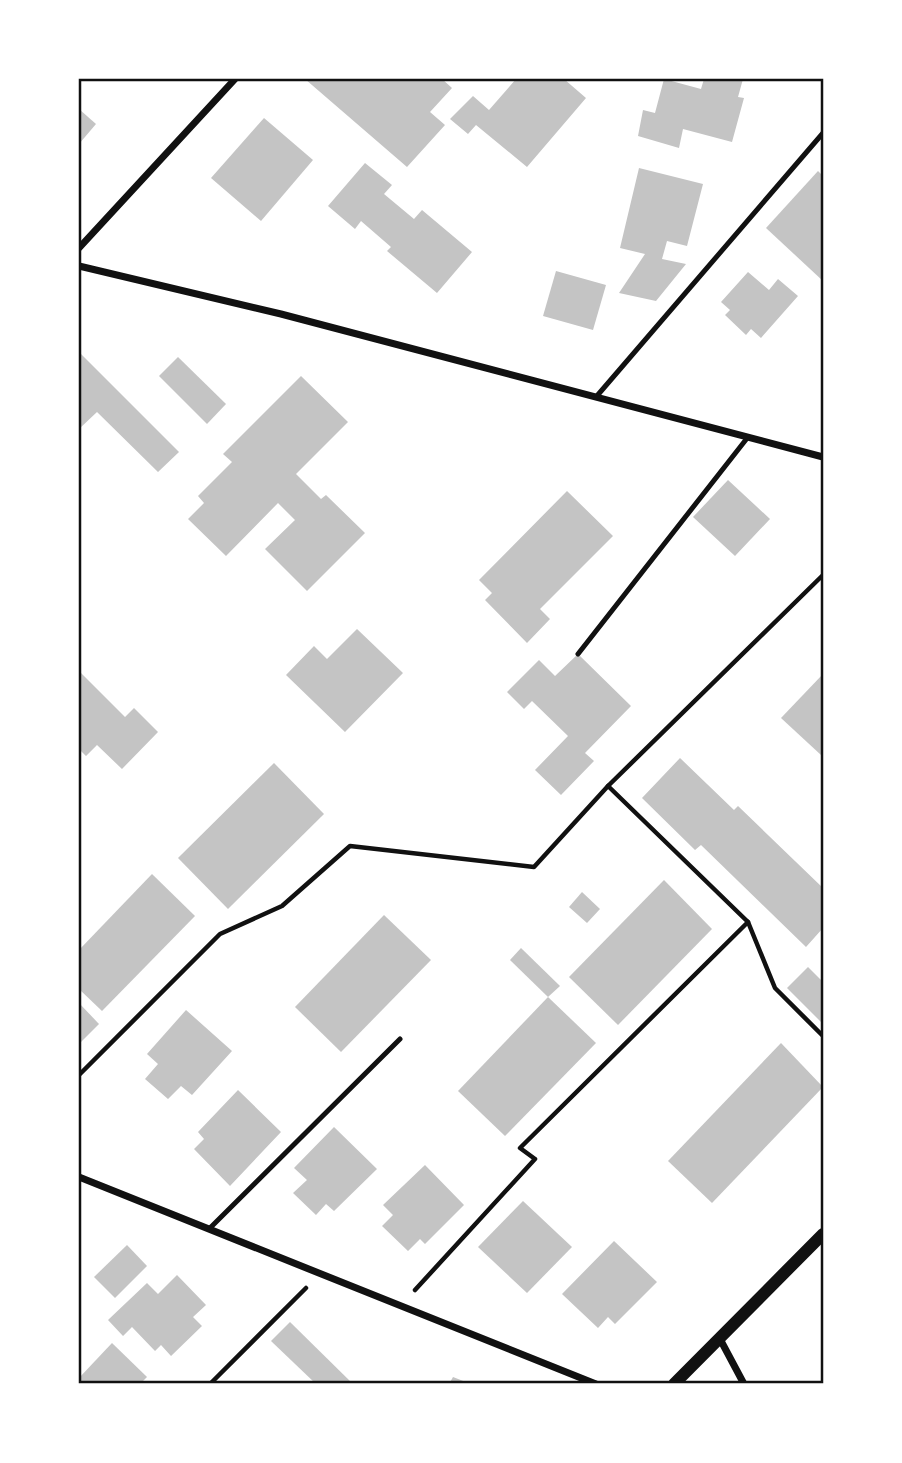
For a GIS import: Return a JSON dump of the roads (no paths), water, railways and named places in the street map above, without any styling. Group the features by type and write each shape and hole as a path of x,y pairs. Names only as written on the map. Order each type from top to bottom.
{"street":[{"path":"79,248 236,79"},
{"path":"79,266 281,314 823,457"},
{"path":"79,1177 596,1384"},
{"path":"674,1384 823,1234"},
{"path":"720,1339 744,1384"}],"lane":[{"path":"596,397 823,133"},
{"path":"578,654 748,437"},
{"path":"209,1229 400,1039"}]}
